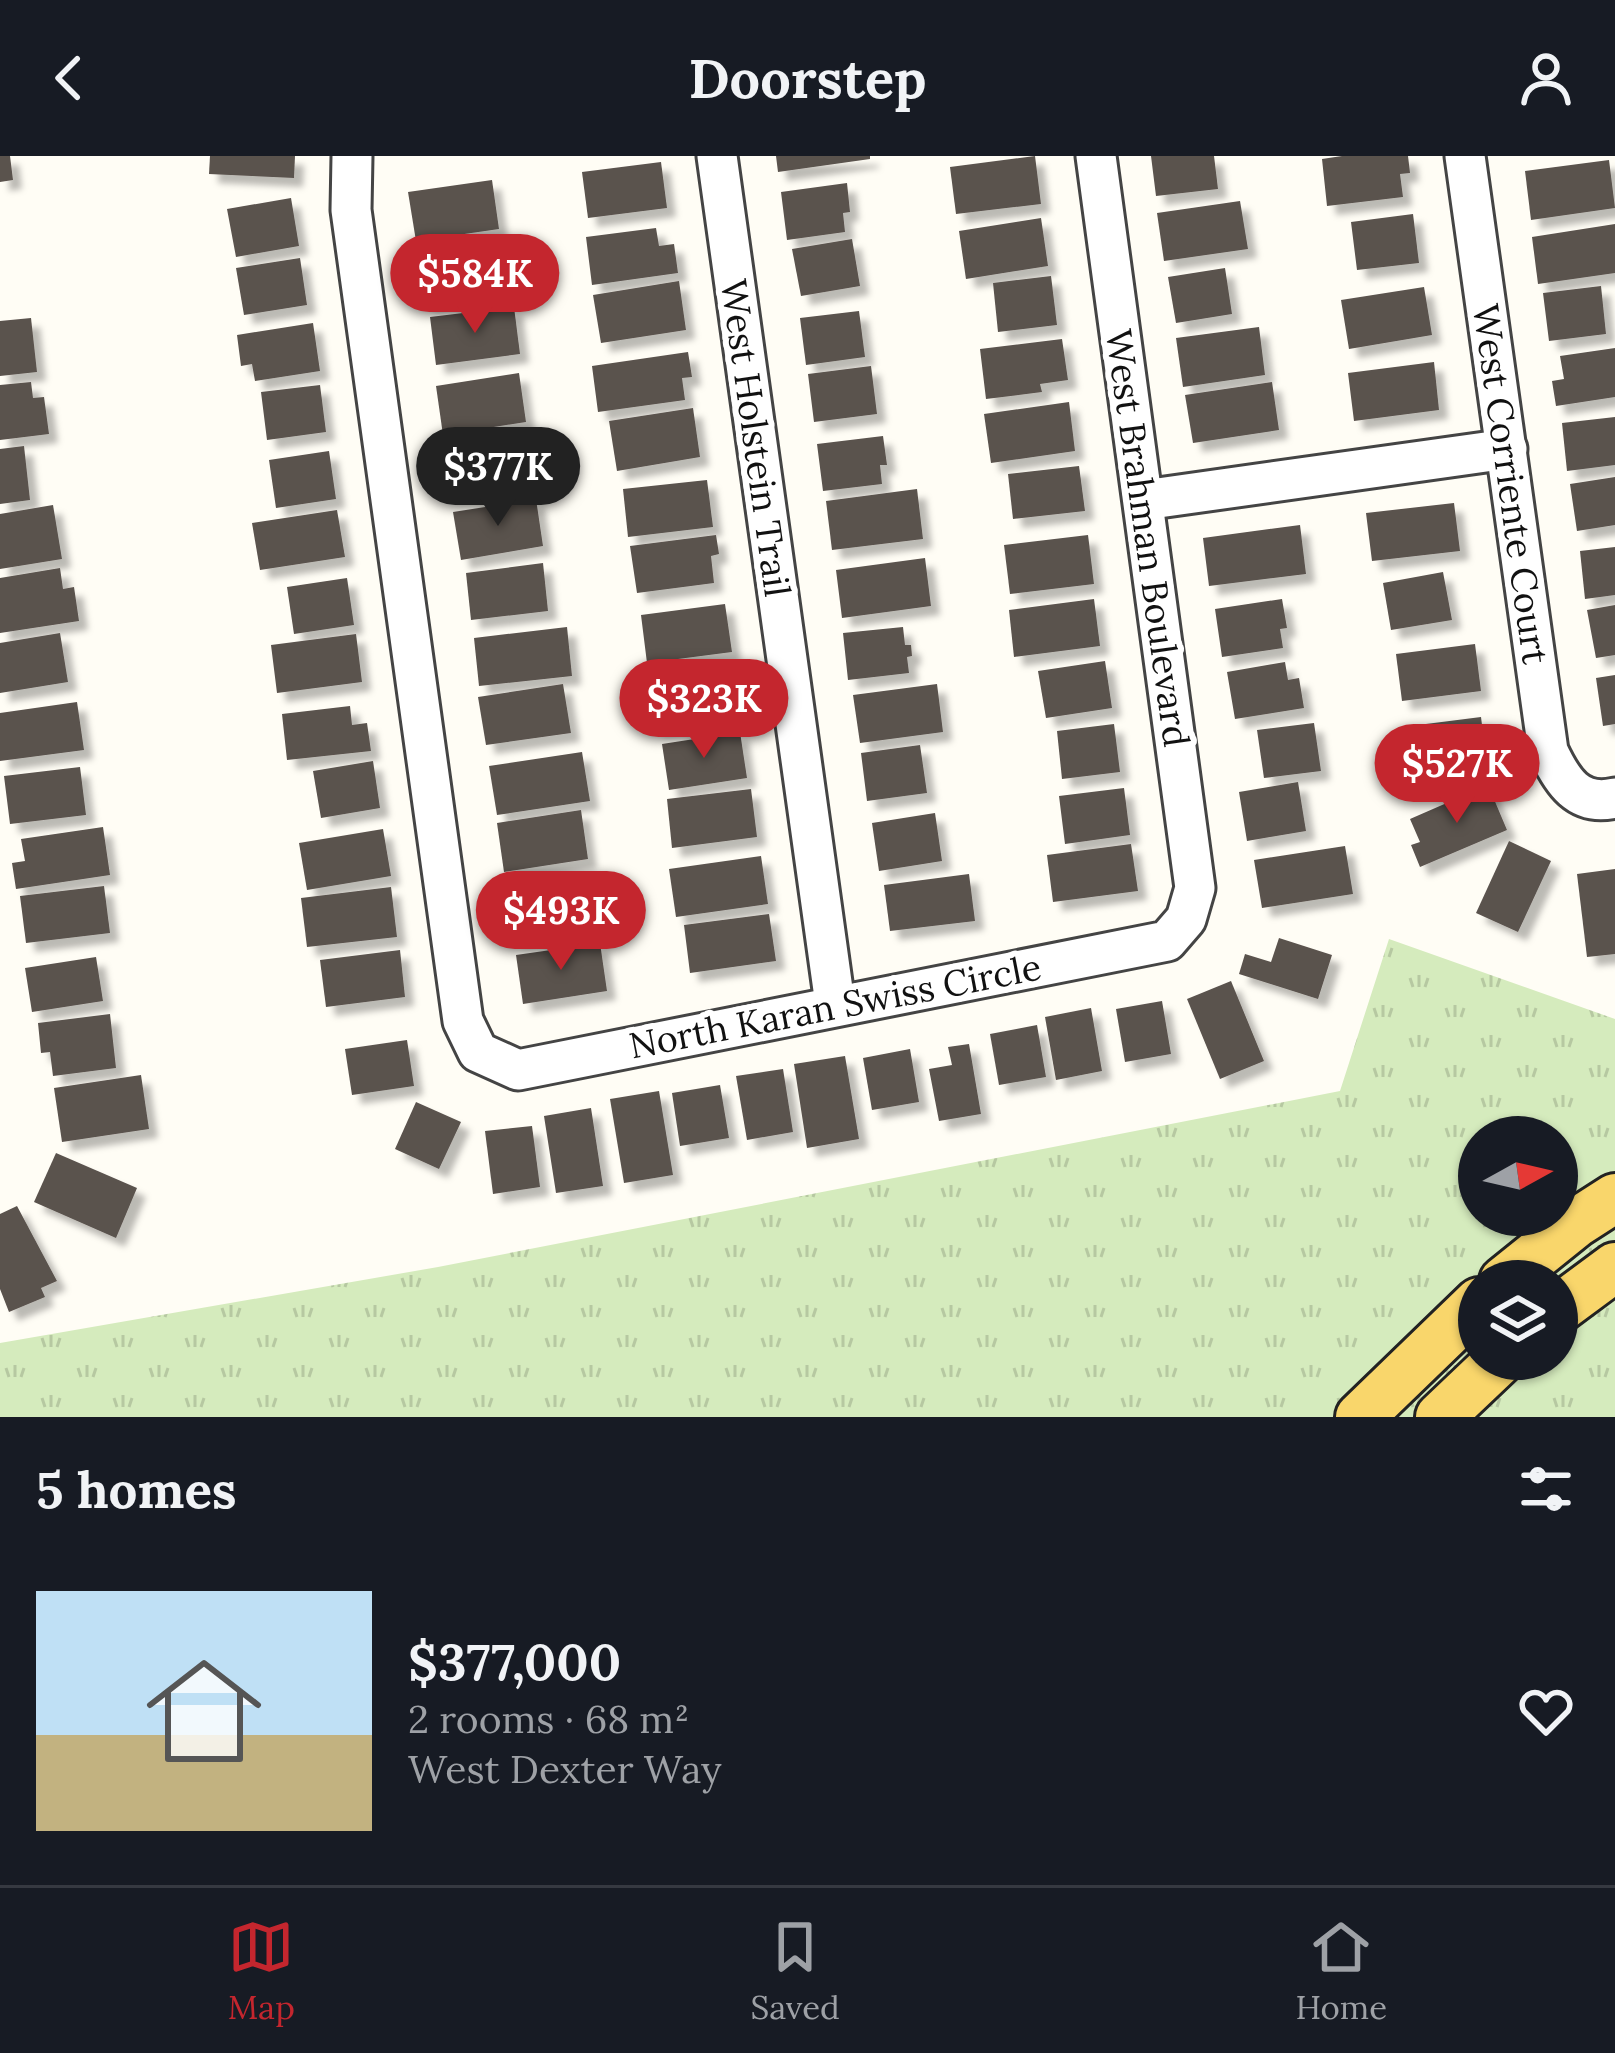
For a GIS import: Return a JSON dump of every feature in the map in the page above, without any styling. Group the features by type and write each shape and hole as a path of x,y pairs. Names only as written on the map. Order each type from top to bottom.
{"main road":[{"path":"1530,1260 1615,1198"},
{"path":"1578,1294 1615,1267"},
{"path":"1360,1417 1458,1322"},
{"path":"1440,1417 1479,1380"}],"street":[{"name":"North Karan Swiss Circle","path":"352,156 351,210 463,1021 478,1052 518,1070 1166,941 1186,919"},
{"name":"West Holstein Trail","path":"718,156 835,1004"},
{"name":"West Brahman Boulevard","path":"1096,156 1195,888 1186,919"},
{"name":"West Corriente Court","path":"1465,156 1548,751 1562,783 1599,798"},
{"path":"1144,500 1507,449"}],"green space":[{"path":"1389,939 1615,1019 1615,1417 0,1417 0,1343 438,1267 1340,1091"}],"building":[{"path":"0,156 10,156 13,180 0,182"},
{"path":"210,156 295,156 294,178 209,174"},
{"path":"776,156 870,156 870,159 778,172"},
{"path":"1035,156 1041,204 956,214 950,167"},
{"path":"1151,156 1214,156 1218,189 1156,196"},
{"path":"1408,156 1410,173 1400,174 1403,197 1327,206 1322,159"},
{"path":"1609,160 1615,208 1531,220 1525,171"},
{"path":"661,162 667,208 588,218 582,172"},
{"path":"492,180 499,229 416,241 408,192"},
{"path":"847,183 850,212 843,213 845,232 787,240 781,192"},
{"path":"291,198 299,246 236,257 227,209"},
{"path":"1240,201 1248,249 1164,261 1157,213"},
{"path":"1413,214 1419,263 1357,270 1351,222"},
{"path":"1041,218 1048,266 966,279 959,231"},
{"path":"1615,224 1615,273 1538,284 1532,237"},
{"path":"656,228 659,246 674,244 678,273 592,285 586,237"},
{"path":"852,239 860,286 801,296 792,249"},
{"path":"511,242 518,291 425,303 419,254"},
{"path":"300,258 307,305 244,315 236,268"},
{"path":"1225,268 1232,314 1176,323 1168,277"},
{"path":"1051,276 1057,325 998,332 993,283"},
{"path":"679,281 686,330 601,343 593,295"},
{"path":"1601,286 1606,334 1549,341 1543,293"},
{"path":"1424,287 1432,335 1349,349 1341,300"},
{"path":"514,307 520,354 436,365 430,317"},
{"path":"859,311 865,357 806,365 800,318"},
{"path":"31,318 37,372 0,376 0,321"},
{"path":"313,323 320,371 255,381 252,364 241,366 237,335"},
{"path":"1259,327 1265,375 1183,387 1176,338"},
{"path":"1062,339 1068,380 1040,384 1042,392 986,399 980,349"},
{"path":"1615,348 1615,397 1556,406 1552,381 1564,379 1560,356"},
{"path":"688,352 692,377 682,378 685,400 598,412 592,366"},
{"path":"1434,362 1439,410 1354,421 1348,373"},
{"path":"871,366 877,414 814,422 808,374"},
{"path":"519,373 526,422 443,435 436,386"},
{"path":"31,382 33,398 44,397 49,434 0,440 0,385"},
{"path":"1272,382 1279,430 1193,443 1185,395"},
{"path":"320,385 326,432 267,440 261,392"},
{"path":"1069,402 1075,451 991,463 984,414"},
{"path":"693,408 700,457 617,471 609,421"},
{"path":"1615,417 1615,465 1567,471 1562,423"},
{"path":"528,434 533,482 448,493 442,445"},
{"path":"883,436 887,465 880,465 882,484 823,491 817,444"},
{"path":"24,446 30,500 0,504 0,449"},
{"path":"329,451 336,499 276,508 269,460"},
{"path":"1079,466 1085,511 1013,519 1008,474"},
{"path":"1615,477 1615,525 1577,531 1570,484"},
{"path":"707,480 713,527 628,537 623,489"},
{"path":"917,489 923,539 832,550 826,501"},
{"path":"536,499 543,546 461,560 453,512"},
{"path":"1454,503 1460,551 1372,561 1366,513"},
{"path":"53,505 62,559 0,569 0,514"},
{"path":"337,510 345,557 260,570 252,523"},
{"path":"1300,525 1306,574 1209,586 1203,538"},
{"path":"716,535 719,554 711,556 714,583 637,593 630,546"},
{"path":"1088,535 1094,584 1010,594 1004,545"},
{"path":"1615,547 1615,595 1585,599 1580,551"},
{"path":"925,558 931,606 842,618 836,570"},
{"path":"543,563 548,611 471,620 466,573"},
{"path":"60,568 63,589 74,587 79,621 0,633 0,578"},
{"path":"1443,572 1452,620 1391,630 1383,583"},
{"path":"347,578 354,625 294,634 287,587"},
{"path":"1094,599 1100,646 1014,657 1009,610"},
{"path":"1282,599 1287,628 1280,629 1283,648 1222,657 1215,609"},
{"path":"725,604 732,652 647,663 641,615"},
{"path":"1615,605 1615,655 1596,658 1587,610"},
{"path":"567,627 572,676 479,686 474,638"},
{"path":"903,627 905,645 911,645 909,673 848,680 843,633"},
{"path":"60,633 68,682 0,693 0,643"},
{"path":"356,634 362,682 277,693 271,645"},
{"path":"1475,644 1481,691 1402,701 1396,654"},
{"path":"1105,661 1112,708 1046,718 1038,671"},
{"path":"1285,662 1288,680 1299,678 1304,708 1235,719 1227,672"},
{"path":"735,668 738,692 717,695 719,719 655,727 650,678"},
{"path":"1615,675 1615,724 1603,726 1596,678"},
{"path":"563,684 571,733 486,745 478,697"},
{"path":"937,684 943,732 860,743 853,695"},
{"path":"77,702 84,750 0,761 0,713"},
{"path":"350,706 352,725 367,723 371,751 287,760 282,714"},
{"path":"1481,717 1487,765 1424,773 1418,725"},
{"path":"1314,723 1321,771 1264,778 1257,730"},
{"path":"1114,724 1120,772 1062,779 1057,731"},
{"path":"740,732 747,778 669,790 662,744"},
{"path":"920,745 927,793 867,801 861,753"},
{"path":"582,752 590,801 497,815 489,766"},
{"path":"373,761 380,808 321,818 313,771"},
{"path":"80,767 86,815 10,824 4,776"},
{"path":"1298,782 1306,831 1247,841 1239,792"},
{"path":"1488,785 1507,830 1420,867 1411,845 1420,842 1410,819"},
{"path":"1124,788 1130,835 1065,844 1059,796"},
{"path":"751,789 757,837 672,848 667,799"},
{"path":"581,810 588,859 504,872 497,823"},
{"path":"935,813 942,861 879,871 872,823"},
{"path":"103,827 110,875 16,889 12,863 25,861 21,839"},
{"path":"383,829 391,876 307,890 299,843"},
{"path":"1509,841 1551,861 1518,932 1476,913"},
{"path":"1131,844 1138,891 1053,902 1047,855"},
{"path":"1345,846 1353,894 1262,908 1254,860"},
{"path":"761,856 768,904 676,917 669,869"},
{"path":"1615,869 1615,954 1587,957 1577,874"},
{"path":"969,874 975,921 890,931 884,885"},
{"path":"587,880 593,928 516,938 511,898 532,895 531,887"},
{"path":"104,886 110,933 26,943 20,896"},
{"path":"391,887 397,937 307,947 301,898"},
{"path":"769,914 776,961 690,973 684,925"},
{"path":"1279,938 1332,955 1318,999 1239,974 1245,954 1271,962"},
{"path":"600,943 607,991 523,1004 516,955"},
{"path":"400,950 405,997 326,1007 320,960"},
{"path":"96,957 103,1001 32,1012 25,968"},
{"path":"1231,981 1264,1061 1220,1079 1187,999"},
{"path":"1162,1001 1171,1054 1125,1062 1116,1009"},
{"path":"1091,1008 1102,1071 1056,1080 1045,1017"},
{"path":"110,1014 116,1068 53,1076 50,1052 41,1053 38,1023"},
{"path":"1037,1025 1046,1077 999,1085 990,1034"},
{"path":"407,1040 414,1086 352,1095 345,1049"},
{"path":"969,1044 981,1114 939,1121 929,1069 952,1065 948,1047"},
{"path":"910,1049 919,1102 872,1110 863,1058"},
{"path":"845,1056 859,1139 807,1148 794,1064"},
{"path":"783,1069 793,1132 747,1140 736,1076"},
{"path":"141,1075 149,1129 62,1142 54,1088"},
{"path":"720,1085 729,1138 680,1146 672,1093"},
{"path":"659,1091 673,1175 624,1183 610,1099"},
{"path":"416,1102 461,1122 439,1169 395,1149"},
{"path":"591,1108 603,1186 556,1193 544,1116"},
{"path":"532,1126 540,1187 493,1194 485,1131"},
{"path":"56,1153 137,1188 116,1238 34,1202"},
{"path":"17,1206 57,1281 41,1288 45,1297 9,1312 0,1289 0,1214"}]}
